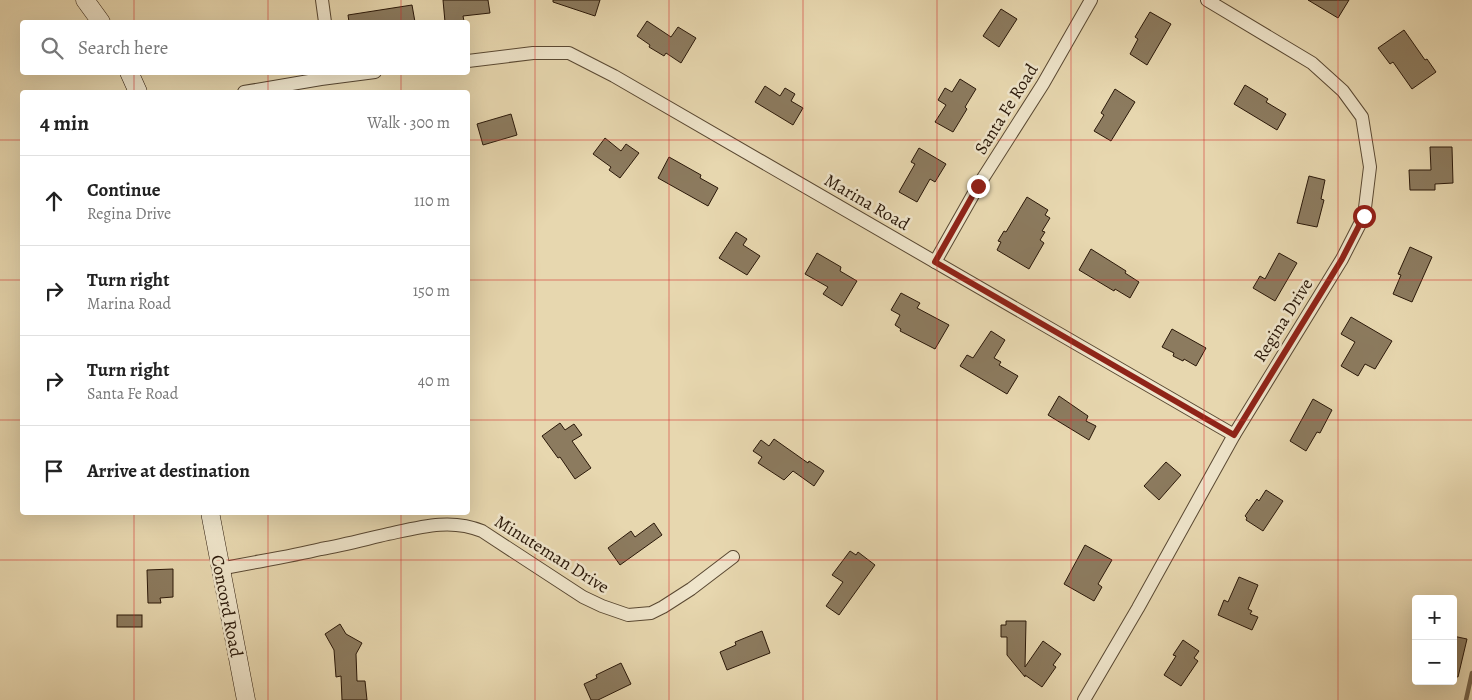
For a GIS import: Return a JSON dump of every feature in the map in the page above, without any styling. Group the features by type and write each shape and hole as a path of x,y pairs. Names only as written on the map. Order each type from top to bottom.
{"main road":[{"path":"85,0 100,20"},
{"path":"131,75 137,90"},
{"name":"Concord Road","path":"211,515 246,700"}],"street":[{"path":"322,0 325,20"},
{"name":"Santa Fe Road","path":"935,262 978,186 1043,84 1090,0"},
{"name":"Regina Drive","path":"1084,700 1138,608 1234,435 1342,259 1364,216 1370,167 1362,117 1343,91 1312,63 1206,0"},
{"name":"Marina Road","path":"470,61 533,52 569,53 614,76 1234,435"},
{"path":"254,90 332,75"},
{"name":"Minuteman Drive","path":"220,569 320,550 419,528 458,524 482,530 583,597 628,615 651,613 663,607 691,589 733,557"}],"building":[{"path":"443,0 488,0 490,13 463,16 464,20 445,20"},
{"path":"553,0 600,0 595,16 553,2"},
{"path":"1308,0 1349,0 1338,18"},
{"path":"412,5 415,20 349,20 348,15"},
{"path":"1001,9 1017,19 999,47 983,36"},
{"path":"1150,12 1171,24 1147,65 1130,54 1138,39 1135,37"},
{"path":"647,21 671,37 678,27 696,38 681,63 666,53 664,56 649,47 650,45 637,36"},
{"path":"1404,30 1436,72 1412,89 1393,62 1390,64 1378,48"},
{"path":"960,79 976,89 953,132 935,122 946,105 938,100 945,88 952,92"},
{"path":"1245,85 1268,99 1266,102 1286,114 1277,130 1234,104"},
{"path":"765,86 780,96 785,88 795,94 791,101 803,108 793,125 755,102"},
{"path":"1115,89 1135,102 1111,141 1094,131 1104,115 1101,113"},
{"path":"511,114 517,135 483,145 477,124"},
{"path":"605,138 621,151 626,144 639,153 620,178 609,170 611,167 593,154"},
{"path":"1430,147 1452,147 1453,183 1435,184 1435,190 1410,190 1409,170 1431,170"},
{"path":"919,148 946,164 935,182 930,179 917,202 899,192 915,164 911,162"},
{"path":"669,157 701,175 700,178 718,188 708,206 658,178"},
{"path":"1309,176 1325,180 1321,199 1324,200 1317,227 1297,223"},
{"path":"1027,197 1048,210 1045,215 1050,218 1042,231 1045,232 1040,240 1044,243 1029,269 997,250 1001,242 998,241 1004,231 1006,232"},
{"path":"736,232 747,239 743,245 760,256 747,275 719,258"},
{"path":"1410,247 1432,257 1412,302 1393,294 1401,275 1398,274"},
{"path":"1091,249 1126,271 1125,273 1139,282 1130,298 1115,289 1114,291 1079,270"},
{"path":"817,253 841,267 840,271 857,281 842,306 823,294 828,287 805,274"},
{"path":"1279,253 1297,263 1275,301 1253,288 1260,276 1265,279"},
{"path":"901,293 920,303 917,308 949,325 935,349 900,331 901,329 895,325 900,315 891,310"},
{"path":"1351,317 1392,341 1375,369 1365,364 1358,376 1341,366 1355,342 1341,334"},
{"path":"1172,329 1206,348 1196,366 1184,359 1183,361 1173,356 1174,353 1162,347"},
{"path":"991,331 1005,340 994,358 1001,362 999,365 1018,376 1007,394 960,366 967,355 973,358"},
{"path":"1059,396 1088,416 1086,421 1096,426 1089,440 1048,415"},
{"path":"1313,399 1332,410 1320,433 1317,432 1306,451 1290,441"},
{"path":"560,423 565,430 574,424 582,435 572,441 591,468 575,479 542,436"},
{"path":"774,439 808,463 809,461 824,471 814,486 793,471 784,480 758,463 762,457 753,451 761,440 769,446"},
{"path":"1166,462 1181,475 1159,500 1144,486"},
{"path":"1266,490 1283,501 1263,531 1246,520 1245,516"},
{"path":"654,523 662,535 620,565 608,548 631,531 635,537"},
{"path":"1085,545 1112,560 1098,584 1102,587 1094,601 1064,584"},
{"path":"850,551 856,555 858,552 875,565 839,615 826,606 843,582 832,575"},
{"path":"173,569 173,597 160,598 161,603 148,603 147,570"},
{"path":"1239,577 1258,585 1248,609 1252,611 1250,614 1258,617 1252,630 1218,615 1224,600 1228,602"},
{"path":"117,615 142,615 142,627 117,627"},
{"path":"1006,621 1026,621 1025,667 1043,641 1061,654 1053,665 1056,667 1042,687 1025,675 1025,677 1007,655 1007,637 1001,637 1001,625 1006,625"},
{"path":"340,624 346,634 362,643 356,654 357,681 365,681 367,700 342,700 341,676 336,677 334,650 325,634"},
{"path":"762,631 770,653 727,670 720,652 736,645 735,642"},
{"path":"1457,637 1467,639 1457,677"},
{"path":"1183,640 1199,651 1194,658 1198,661 1181,686 1164,675 1176,656 1173,655"},
{"path":"621,663 631,684 598,700 591,700 584,684 597,678 596,675"}],"waterway":[{"path":"1466,700 1472,673"}],"route":[{"path":"978,186 935,262 1234,435 1342,259 1364,216"}]}
